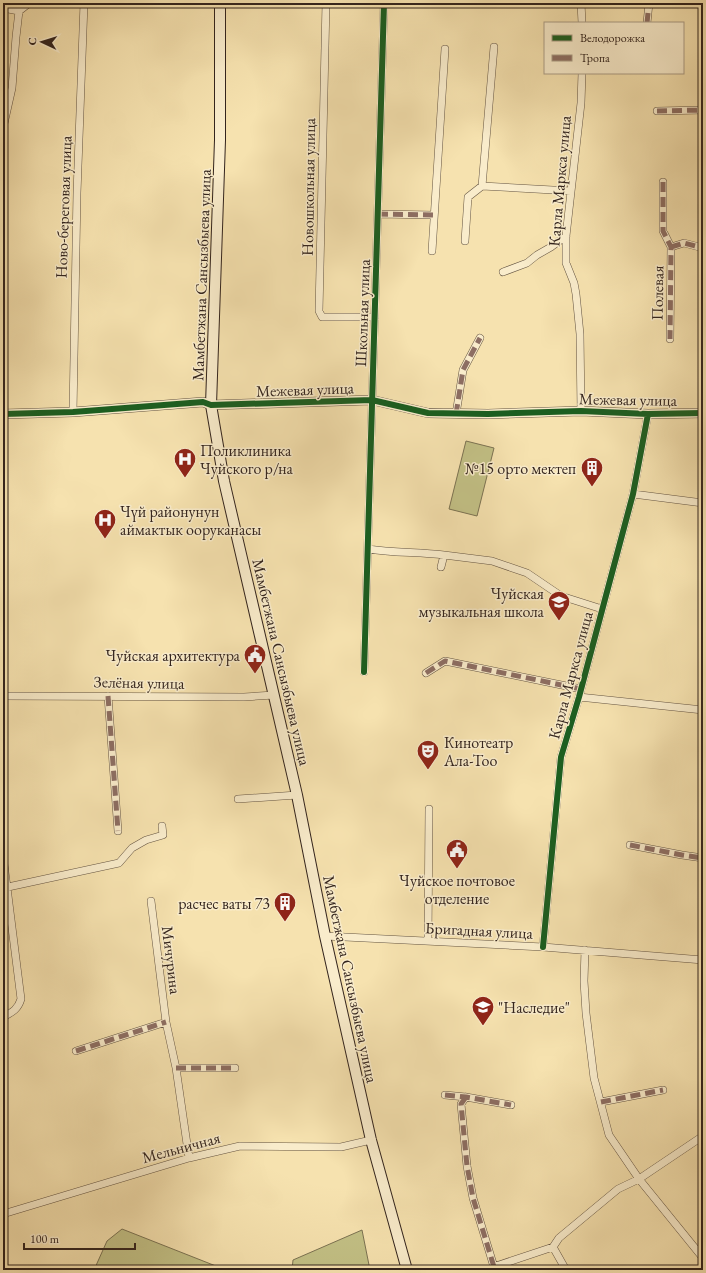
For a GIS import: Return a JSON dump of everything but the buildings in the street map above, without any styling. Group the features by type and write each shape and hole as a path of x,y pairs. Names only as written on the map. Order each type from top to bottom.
{"main road":[{"name":"Мамбетжана Сансызбыева улица","path":"220,3 220,140 211,405 224,481 297,795 325,936 371,1140 407,1270"}],"street":[{"path":"3,128 12,88 19,11 28,4 61,3"},
{"name":"Ново-береговая улица","path":"73,412 77,193 84,3"},
{"name":"Новошкольная улица","path":"326,3 319,311 322,317 375,316"},
{"name":"Школьная улица","path":"364,672 384,3"},
{"path":"581,3 582,22"},
{"path":"647,22 649,3"},
{"path":"3,8 19,11"},
{"path":"482,186 494,47"},
{"path":"432,251 445,49"},
{"name":"Карла Маркса улица","path":"581,411 580,334 574,283 566,263 566,236 581,103 582,74"},
{"path":"657,111 703,110"},
{"name":"Полевая","path":"664,182 663,231 671,247 670,339"},
{"path":"465,241 468,196 482,186 571,191"},
{"path":"378,214 434,216"},
{"path":"503,272 527,263 566,236"},
{"name":"Полевая","path":"671,247 684,243 703,248"},
{"path":"456,414 463,370 480,338"},
{"name":"Межевая улица","path":"3,414 73,412 203,402 211,405 372,400 428,413 488,414 581,411 648,414 703,413"},
{"name":"Карла Маркса улица","path":"543,947 561,757 579,697 633,494 648,414"},
{"path":"633,494 703,503"},
{"path":"368,549 386,552 444,555 492,561 528,572 561,596 602,610"},
{"path":"442,566 444,555"},
{"path":"426,673 445,661 581,688"},
{"name":"Зелёная улица","path":"3,696 244,698 274,694"},
{"path":"108,696 118,830"},
{"path":"579,697 703,710"},
{"path":"238,799 297,795"},
{"path":"428,941 429,809"},
{"path":"8,887 119,863 132,848 146,840 163,835 162,826"},
{"path":"630,845 682,856 703,858"},
{"path":"3,856 22,999 19,1006 15,1010 3,1017"},
{"name":"Мичурина","path":"150,901 166,1022 176,1068 189,1158"},
{"name":"Бригадная улица","path":"325,936 543,947 703,960"},
{"path":"585,950 584,981 586,1013 594,1078 609,1135 639,1179 703,1258"},
{"path":"76,1051 166,1022"},
{"path":"176,1068 235,1068"},
{"path":"600,1102 663,1090"},
{"path":"445,1095 511,1105"},
{"path":"466,1097 461,1104 467,1166 473,1198 494,1267"},
{"path":"484,1270 553,1247 559,1238 618,1189 639,1179 703,1136"},
{"name":"Мельничная","path":"3,1214 189,1158 240,1146 341,1147 371,1140"},
{"path":"553,1247 566,1270"}],"shaded area":[{"path":"466,441 494,448 477,516 449,509"},
{"path":"122,1229 226,1270 94,1270 107,1241"},
{"path":"362,1230 370,1270 292,1270 293,1260"}],"marked path":[{"path":"647,22 649,3"},
{"path":"657,111 703,110"},
{"path":"663,182 663,231 671,247 670,339"},
{"path":"378,214 434,215"},
{"path":"671,247 684,243 703,248"},
{"path":"456,414 463,370 480,338"},
{"path":"426,673 445,661 581,689"},
{"path":"108,696 118,831"},
{"path":"630,845 703,858"},
{"path":"76,1051 166,1022"},
{"path":"176,1068 235,1068"},
{"path":"601,1102 663,1090"},
{"path":"445,1095 511,1105"},
{"path":"466,1097 461,1104 467,1166 473,1198 494,1267"}],"cycle path":[{"path":"364,672 384,3"},
{"path":"3,414 73,412 203,402 211,405 372,400 428,413 488,414 581,411 648,414 703,413"},
{"path":"543,947 561,757 579,697 633,494 648,414"}],"place":[{"name":"Поликлиника Чуйского р/на","path":"185,478"},
{"name":"№15 орто мектеп","path":"592,488"},
{"name":"Чүй районунун аймактык ооруканасы","path":"105,540"},
{"name":"Чуйская музыкальная школа","path":"559,622"},
{"name":"Чуйская архитектура","path":"255,674"},
{"name":"Кинотеатр Ала-Тоо","path":"428,770"},
{"name":"Чуйское почтовое отделение","path":"457,870"},
{"name":"расчес ваты 73","path":"285,922"},
{"name":"\"Наследие\"","path":"483,1026"}]}
